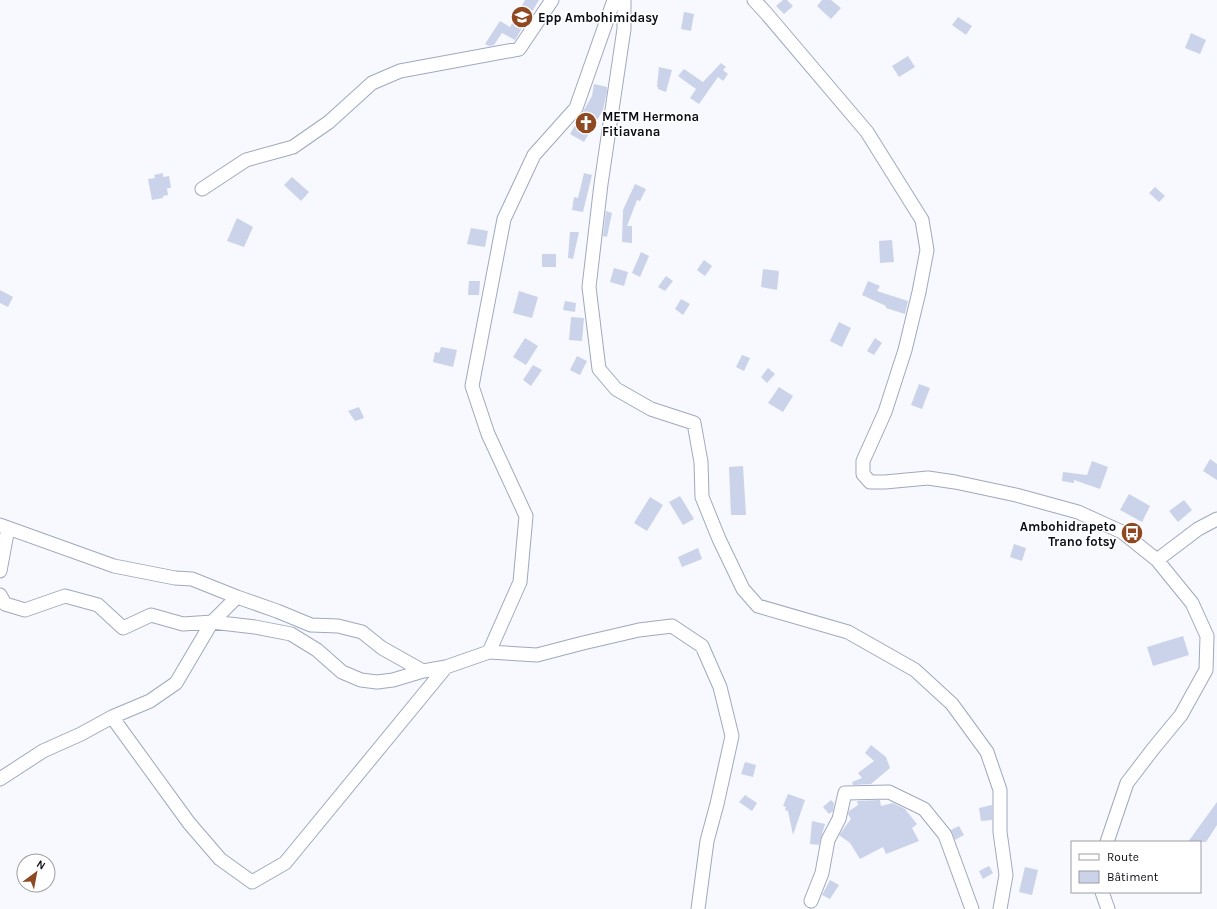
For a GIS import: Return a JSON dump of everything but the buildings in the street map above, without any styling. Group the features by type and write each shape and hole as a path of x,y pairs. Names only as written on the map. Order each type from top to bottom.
{"street":[{"path":"202,189 246,160 293,147 329,122 372,83 400,71 519,49 552,0"},
{"path":"489,652 520,582 526,516 488,434 472,386 504,219 534,155 576,108 614,0"},
{"path":"624,0 624,29 601,184 589,287 599,369 616,389 651,409 694,423 701,462 702,497 719,539 743,589 758,606 848,632 915,670 946,700 965,722 987,752 1000,790 1000,832 1006,875 1000,909"},
{"path":"754,0 766,12 866,132 922,220 927,250 919,292 905,350 886,412 863,461 863,474 870,482 928,478 1016,495 1078,512 1122,532 1157,560 1192,603 1207,636 1206,670 1181,715 1127,783 1107,841"},
{"path":"1157,560 1198,530 1217,519"},
{"path":"0,571 4,527 114,566 175,578 192,579 311,625 338,626 362,632 382,648 423,671"},
{"path":"0,595 5,604 25,610 65,596 98,605 123,628 151,614 182,624 212,622 255,627 291,634 317,650 342,672 361,680 377,682 393,680 423,671 446,667 489,652 537,655 583,642 639,630 672,626 702,646 720,687 732,736 707,841 698,909"},
{"path":"0,779 43,751 81,734 112,717 150,701 176,683 212,622 236,597"},
{"path":"112,717 202,838 220,859 252,882 286,863 446,667"},
{"path":"811,901 822,873 828,840 838,819 845,793 889,792 924,809 945,835 972,909"},
{"path":"1102,893 1108,909"}],"place":[{"name":"Epp Ambohimidasy","path":"522,17"},
{"name":"METM Hermona Fitiavana","path":"586,123"},
{"name":"Ambohidrapeto Trano fotsy","path":"1132,533"}]}
